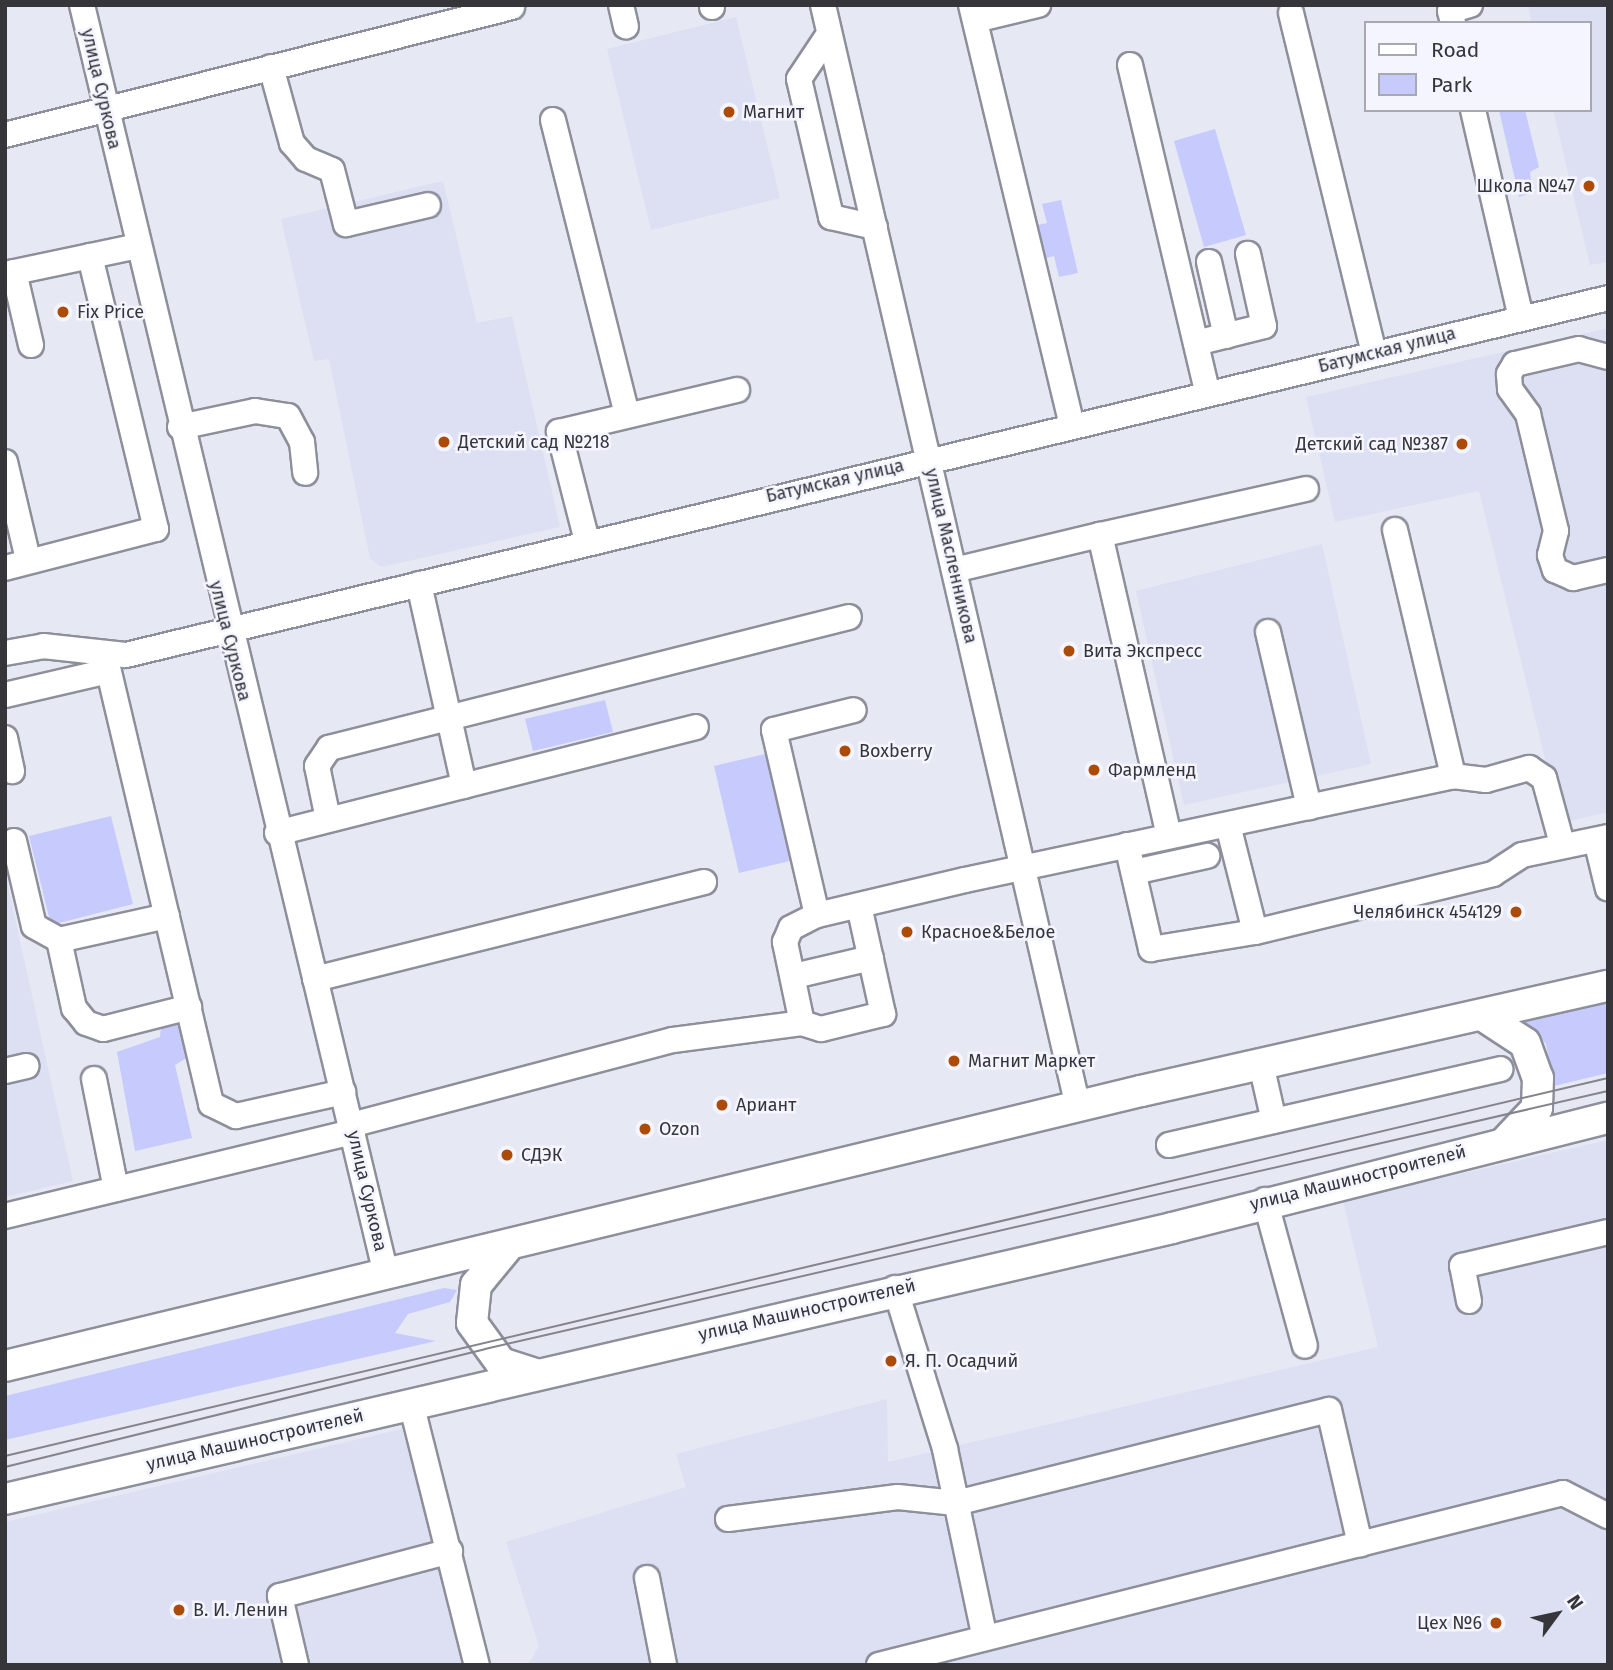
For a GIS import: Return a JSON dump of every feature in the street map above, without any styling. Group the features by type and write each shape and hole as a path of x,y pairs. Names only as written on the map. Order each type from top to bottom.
{"main road":[{"path":"5,1366 386,1274 505,1250 1077,1107 1608,986"},
{"path":"1482,1015 1525,1043 1538,1078 1536,1108 1505,1142"},
{"name":"улица Машиностроителей","path":"5,1499 895,1289 1171,1228 1265,1200 1608,1118"},
{"path":"505,1250 476,1285 472,1323 501,1363 535,1374"}],"street":[{"name":"улица Суркова","path":"82,5 227,630 386,1274"},
{"name":"улица Масленникова","path":"823,5 1077,1107"},
{"path":"1038,5 973,13 1072,426"},
{"path":"1452,21 1450,11 1470,5"},
{"path":"5,135 512,7"},
{"path":"1291,13 1374,353"},
{"path":"830,34 799,79 828,205 831,217 875,227"},
{"path":"1130,65 1208,394"},
{"path":"271,67 292,143 332,170 346,224 428,205"},
{"path":"1473,112 1521,318"},
{"path":"553,120 628,414"},
{"path":"31,345 10,273 138,246"},
{"path":"1196,343 1264,326 1248,254"},
{"path":"5,462 16,564 156,529 90,256"},
{"path":"1209,261 1226,336"},
{"name":"Батумская улица","path":"5,695 227,630 587,541 1608,298"},
{"path":"1608,357 1579,349 1515,364 1509,374 1531,427 1556,531 1550,555 1555,570 1573,578 1608,570"},
{"path":"587,541 559,432 737,390"},
{"path":"180,427 255,411 288,416 300,434 305,473"},
{"path":"954,570 1306,489"},
{"path":"1395,530 1453,776"},
{"path":"1100,535 1169,836"},
{"path":"419,584 464,786"},
{"path":"328,820 317,765 328,748 849,617"},
{"path":"1268,632 1309,807"},
{"path":"5,653 43,646 107,663 211,1104 221,1113 236,1116 343,1092"},
{"path":"817,915 774,730 854,710"},
{"path":"277,833 696,727"},
{"path":"5,738 12,771"},
{"path":"802,1023 785,942 790,928 817,915 1023,867 1453,776 1486,780 1529,768 1544,778 1562,844"},
{"path":"1228,825 1255,932"},
{"path":"1127,845 1151,949 1255,932 1493,874 1522,855 1562,844 1602,839 1608,889"},
{"path":"15,841 34,926 59,940 167,916"},
{"path":"1133,872 1207,856"},
{"path":"314,979 704,882"},
{"path":"5,1216 352,1128 673,1041 766,1033 802,1023 821,1029 883,1014 859,906"},
{"path":"59,940 74,1008 86,1023 103,1029 188,1007"},
{"path":"794,976 871,958"},
{"path":"1261,1064 1274,1121"},
{"path":"1170,1145 1500,1069"},
{"path":"94,1079 116,1189"},
{"path":"1265,1200 1305,1346"},
{"path":"1469,1301 1462,1266 1608,1231"},
{"path":"895,1289 956,1503 985,1638"},
{"path":"411,1403 477,1665"},
{"path":"728,1520 898,1497 956,1503 1329,1410 1360,1544"},
{"path":"878,1665 1563,1493 1608,1516"},
{"path":"296,1665 280,1595 450,1551"},
{"path":"647,1578 664,1665"}],"shaded area":[{"name":"Школа №47","path":"1528,5 1608,5 1608,262 1590,265 1553,112 1592,112 1592,21 1532,21"},
{"path":"736,17 780,198 651,230 607,49"},
{"name":"Детский сад №218","path":"443,181 477,323 512,316 560,527 381,567 370,558 329,359 314,361 281,219"},
{"name":"Детский сад №387","path":"1608,328 1608,812 1561,823 1479,491 1335,522 1306,397"},
{"path":"1322,544 1371,764 1184,805 1136,591"},
{"path":"5,873 73,1181 5,1197"},
{"path":"1608,1140 1608,1665 528,1665 539,1646 506,1542 686,1487 676,1454 887,1399 888,1462 1378,1347 1343,1201"},
{"path":"402,1429 467,1665 5,1665 5,1522"}],"green space":[{"path":"1499,112 1525,112 1539,167 1530,172 1532,193 1519,197"},
{"path":"1215,129 1246,235 1204,247 1174,141"},
{"path":"1061,200 1078,273 1059,277 1054,256 1037,260 1029,227 1047,223 1042,204"},
{"path":"605,700 613,732 533,751 525,719"},
{"path":"769,753 794,860 739,873 714,766"},
{"path":"111,816 133,904 51,925 29,836"},
{"path":"1608,1002 1608,1073 1554,1086 1546,1044 1524,1022"},
{"path":"172,1021 181,1027 188,1057 175,1065 192,1138 135,1151 117,1052 160,1037 161,1026"},
{"path":"444,1288 457,1290 450,1302 408,1314 395,1333 436,1341 5,1440 5,1396"}],"tram line":[{"path":"5,1456 1608,1078"},
{"path":"5,1467 485,1349 1608,1091"}],"place":[{"name":"Магнит","path":"729,112"},
{"name":"Школа №47","path":"1589,186"},
{"name":"Fix Price","path":"63,312"},
{"name":"Детский сад №218","path":"444,442"},
{"name":"Детский сад №387","path":"1462,444"},
{"name":"Вита Экспресс","path":"1069,651"},
{"name":"Boxberry","path":"845,751"},
{"name":"Фармленд","path":"1094,770"},
{"name":"Челябинск 454129","path":"1516,912"},
{"name":"Красное&Белое","path":"907,932"},
{"name":"Магнит Маркет","path":"954,1061"},
{"name":"Ариант","path":"722,1105"},
{"name":"Ozon","path":"645,1129"},
{"name":"СДЭК","path":"507,1155"},
{"name":"Я. П. Осадчий","path":"891,1361"},
{"name":"В. И. Ленин","path":"179,1610"},
{"name":"Цех №6","path":"1496,1623"}]}
